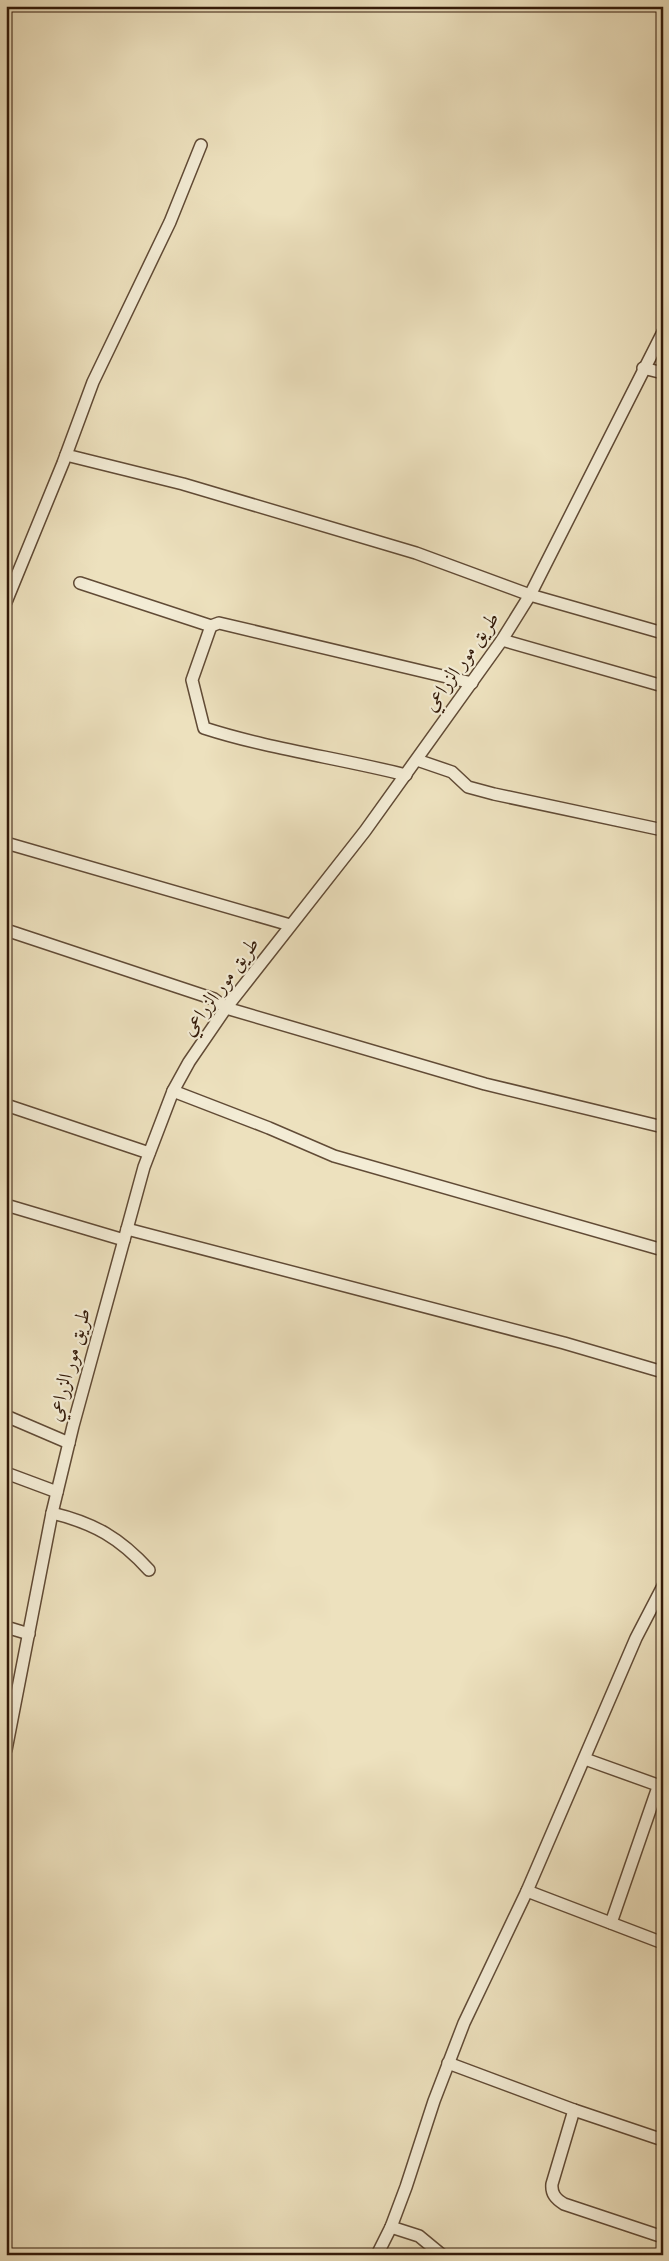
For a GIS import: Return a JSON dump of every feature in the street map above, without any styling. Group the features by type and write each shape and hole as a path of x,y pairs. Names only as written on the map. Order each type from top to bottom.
{"street":[{"path":"6,602 66,455 93,382 170,222 201,145"},
{"name":"طريق مور الزراعي","path":"6,1750 52,1513 69,1443 125,1234 149,1153 173,1091 189,1062 226,1008 406,775 502,640 530,595 643,368 663,332"},
{"path":"643,368 663,373"},
{"path":"66,455 183,484 406,551 530,595 663,634"},
{"path":"80,583 211,626 219,623 472,683"},
{"path":"211,626 192,680 204,728 236,738 406,775"},
{"path":"502,640 663,686"},
{"path":"417,760 452,772 468,787 663,830"},
{"path":"6,843 290,925"},
{"path":"6,930 214,999 226,1008 485,1084 663,1127"},
{"path":"173,1091 270,1128 334,1156 663,1250"},
{"path":"6,1105 149,1153"},
{"path":"6,1204 564,1343 663,1372"},
{"path":"6,1416 69,1443"},
{"path":"6,1472 57,1492"},
{"path":"52,1513 96,1527 122,1543 148,1570"},
{"path":"377,2255 391,2227 448,2063 467,2016 527,1891 636,1638 663,1586"},
{"path":"6,1627 29,1634"},
{"path":"585,1759 660,1787 611,1923"},
{"path":"527,1891 663,1943"},
{"path":"448,2063 574,2110 663,2140"},
{"path":"574,2110 552,2184 553,2194 564,2204 663,2237"},
{"path":"391,2227 419,2236 442,2255"}]}
